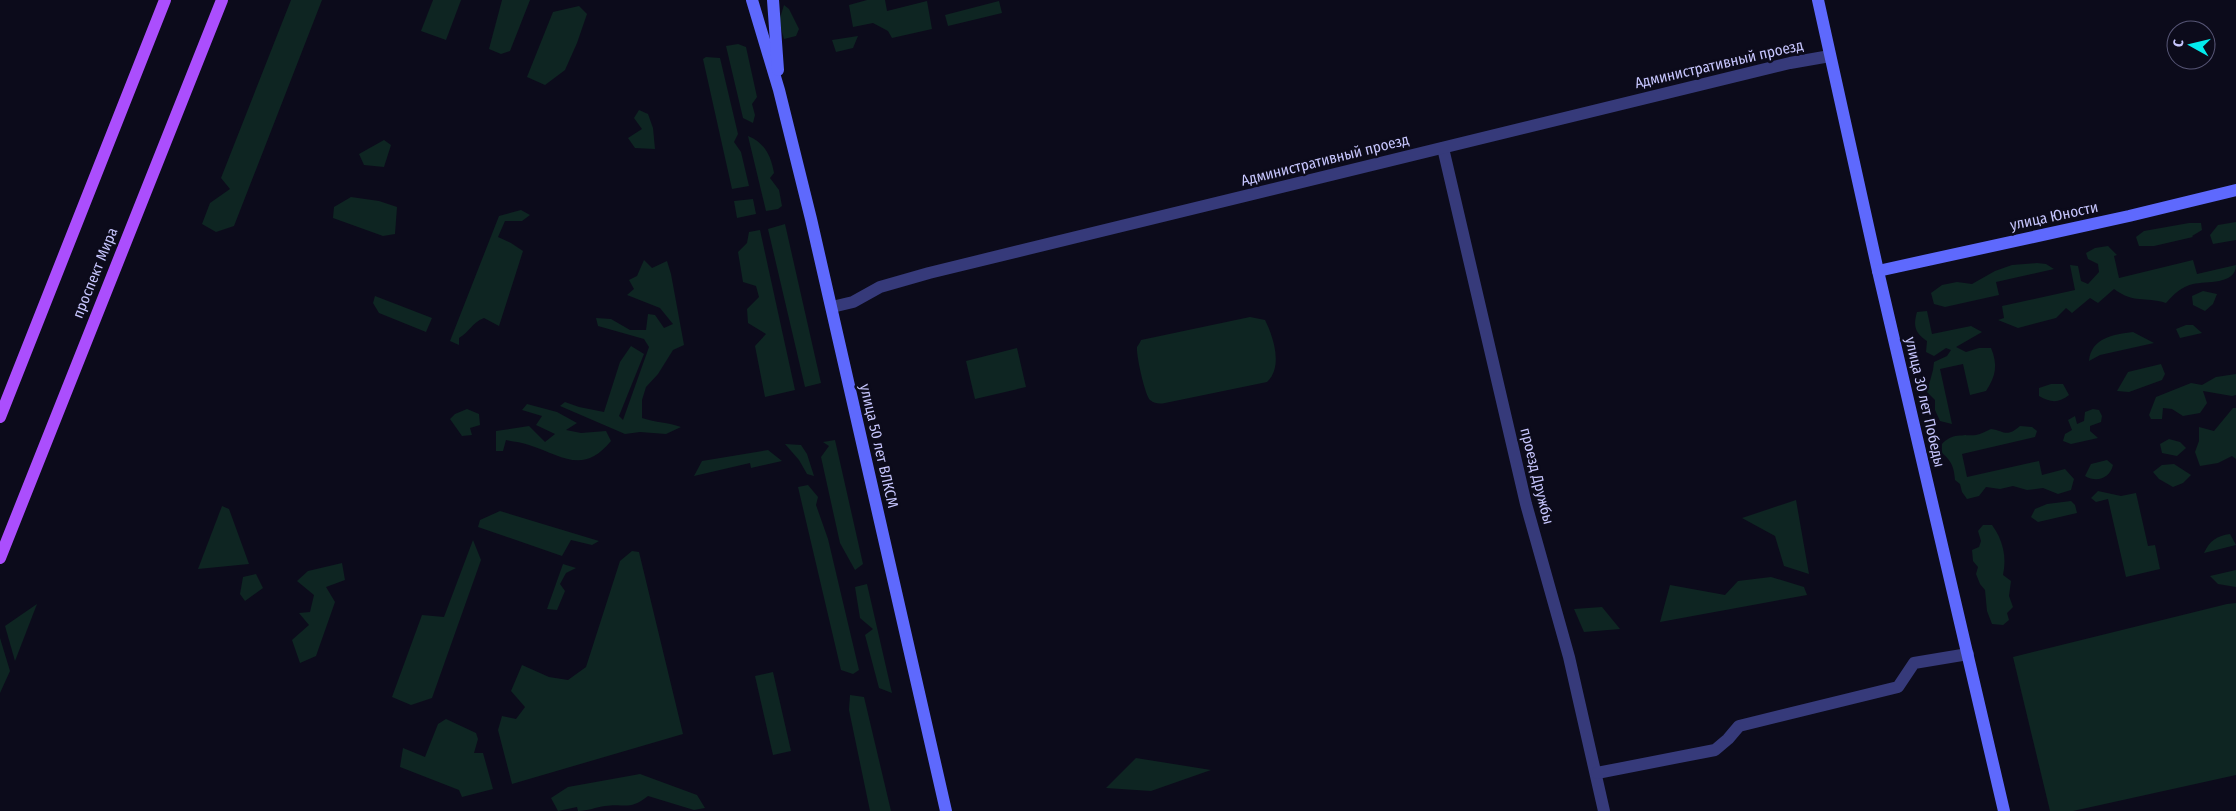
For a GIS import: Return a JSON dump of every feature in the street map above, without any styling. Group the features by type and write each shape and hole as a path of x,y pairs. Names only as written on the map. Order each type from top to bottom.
{"main road":[{"path":"0,417 165,0"},
{"name":"проспект Мира","path":"0,558 222,0"},
{"name":"улица 50 лет ВЛКСМ","path":"752,0 779,90 832,307 946,811"},
{"name":"улица 50 лет ВЛКСМ","path":"774,0 779,90"},
{"name":"улица 30 лет Победы","path":"1818,0 1878,271 2004,811"},
{"name":"улица Юности","path":"1878,271 2129,216 2236,190"}],"street":[{"name":"Административный проезд","path":"832,307 853,302 880,287 929,273 1790,63 1830,56"},
{"name":"проезд Дружбы","path":"1442,148 1526,504 1569,657 1597,773 1604,811"},
{"path":"1597,773 1715,750 1739,726 1898,687 1914,664 1968,654"}],"green space":[{"path":"291,0 322,0 234,226 216,232 202,224 210,203 230,189 221,178"},
{"path":"433,0 461,0 446,40 421,31"},
{"path":"502,0 530,0 510,51 501,54 489,49"},
{"path":"867,0 885,0 887,11 927,1 932,29 892,38 888,31 873,23 853,27 849,5"},
{"path":"999,1 1002,13 948,26 945,15"},
{"path":"784,5 789,9 799,29 796,36 784,39 779,21"},
{"path":"579,6 587,14 565,70 545,85 527,77 553,12"},
{"path":"858,36 853,48 836,52 832,40"},
{"path":"738,44 746,47 757,97 752,104 755,115 753,123 743,118 726,46"},
{"path":"706,57 720,58 738,134 734,142 741,152 749,186 732,189 703,59"},
{"path":"639,110 648,114 653,128 655,149 635,148 628,138 642,129 634,118"},
{"path":"748,136 759,142 769,156 774,173 770,178 779,190 782,206 778,209 766,211"},
{"path":"384,140 391,145 384,167 364,165 359,154"},
{"path":"351,197 379,201 397,207 395,234 383,236 333,218 334,207"},
{"path":"753,199 756,214 737,218 734,201"},
{"path":"521,210 530,215 522,221 505,221 498,237 523,251 499,326 484,318 476,322 459,338 459,345 450,341 499,216"},
{"path":"2236,222 2236,240 2213,244 2210,235 2218,225"},
{"path":"2189,223 2201,223 2202,230 2193,237 2154,246 2139,246 2136,237 2144,231"},
{"path":"785,224 821,383 805,387 768,229"},
{"path":"760,230 795,390 765,397 755,346 766,334 748,323 747,309 759,297 756,286 743,282 738,252 747,243 749,232"},
{"path":"2108,246 2117,255 2114,256 2119,278 2193,260 2197,274 2236,265 2235,271 2226,279 2189,285 2178,291 2166,303 2127,297 2114,289 2098,303 2090,298 2072,313 2066,308 2056,318 2018,328 1998,320 2004,318 2002,306 2075,290 2070,265 2078,266 2081,281 2088,284 2099,272 2098,264 2088,259 2086,253 2095,248"},
{"path":"644,260 652,268 667,261 684,345 673,350 658,374 646,387 642,400 642,418 681,427 666,434 640,432 625,434 560,406 565,402 604,412 620,362 631,346 644,354 619,416 623,420 649,347 644,339 598,326 596,318 611,319 630,330 646,330 648,314 655,315 664,328 673,324 660,308 627,295 634,289 629,280 637,276"},
{"path":"2046,264 2054,269 1996,282 1999,295 1945,307 1934,304 1931,293 1942,285 1957,282 1972,284 1995,271 2012,265"},
{"path":"2203,291 2217,294 2213,304 2205,311 2193,305 2192,296"},
{"path":"375,296 432,318 426,332 379,313 373,303"},
{"path":"1927,311 1932,334 1971,326 1982,332 1956,347 1966,352 1979,348 1991,348 1995,360 1994,375 1986,391 1970,395 1963,364 1940,369 1952,424 1940,421 1935,410 1935,400 1927,392 1934,362 1947,356 1951,350 1946,348 1934,356 1926,352 1927,341 1916,329 1915,321 1917,312"},
{"path":"1250,317 1265,320 1274,344 1275,369 1267,382 1159,404 1150,400 1143,383 1138,358 1137,347 1141,340"},
{"path":"2186,325 2193,325 2202,333 2180,338 2176,329"},
{"path":"2133,332 2154,343 2100,355 2089,361 2094,347 2099,342 2111,336"},
{"path":"1017,348 1026,387 975,399 966,361"},
{"path":"2161,364 2165,374 2162,380 2129,392 2117,391 2128,372"},
{"path":"2236,374 2236,395 2203,391 2207,403 2200,413 2183,416 2172,409 2163,408 2162,419 2151,419 2149,415 2156,397 2191,383 2202,385 2216,377"},
{"path":"2051,384 2063,384 2069,395 2062,400 2055,401 2039,396 2039,388"},
{"path":"527,404 557,412 577,423 566,430 581,433 606,431 611,441 591,458 582,460 563,458 526,444 506,440 503,451 496,451 496,431 529,426 545,442 555,434 536,425 542,416 522,410"},
{"path":"2233,408 2236,408 2236,459 2232,456 2218,463 2200,466 2195,452 2199,441 2199,427 2214,431"},
{"path":"467,409 479,414 480,425 470,428 472,435 462,436 450,419 455,414"},
{"path":"2093,409 2099,410 2102,416 2101,422 2090,426 2090,431 2098,438 2071,444 2063,441 2065,434 2072,430 2068,420 2075,416 2077,424 2084,421 2085,412"},
{"path":"2020,426 2032,427 2037,431 2035,437 1962,454 1967,477 2039,461 2042,475 2065,469 2074,479 2071,490 2058,494 2043,488 2027,490 2013,486 2000,489 1986,487 1979,496 1967,499 1962,492 1960,484 1955,480 1950,462 1942,453 1942,444 1953,437 1976,435 1991,429 2008,433"},
{"path":"2169,439 2180,442 2186,448 2177,456 2162,453 2160,444"},
{"path":"835,440 863,564 855,570 840,543 821,457 829,446 823,442"},
{"path":"785,444 801,445 807,454 814,476 807,474 799,460"},
{"path":"768,450 782,461 751,468 750,463 694,476 702,461"},
{"path":"2107,460 2113,465 2106,476 2094,479 2085,476 2091,464"},
{"path":"2174,464 2191,475 2183,483 2173,487 2159,479 2153,472 2162,465"},
{"path":"808,485 818,497 816,505 828,539 859,670 853,674 841,670 798,487"},
{"path":"2098,491 2121,496 2136,493 2148,546 2155,545 2160,569 2126,577 2108,499 2096,502 2091,498"},
{"path":"1796,500 1809,574 1784,566 1775,536 1742,518"},
{"path":"2071,501 2075,505 2077,513 2038,522 2031,517 2035,509 2047,504"},
{"path":"222,506 229,509 249,564 198,569"},
{"path":"500,511 599,541 592,545 571,540 562,556 478,527 480,520"},
{"path":"1983,525 1992,525 1999,537 2004,555 2003,575 2011,581 2009,596 2013,607 2007,613 2009,620 2003,625 1992,624 1987,611 1985,590 1976,574 1978,567 1973,561 1972,550 1979,547 1981,541 1978,531"},
{"path":"2230,534 2236,545 2204,553 2214,539"},
{"path":"473,540 481,560 432,698 411,705 392,697 422,615 444,617"},
{"path":"632,551 639,552 683,734 512,784 498,730 502,716 516,719 525,707 511,691 522,665 549,677 568,680 586,667 620,561"},
{"path":"342,563 345,580 326,587 335,602 316,656 300,663 292,640 309,625 299,613 310,612 314,595 297,581 308,571"},
{"path":"563,564 576,568 566,573 560,584 565,591 557,610 547,609"},
{"path":"2236,570 2236,587 2218,584 2210,576"},
{"path":"256,574 263,588 245,601 240,594 243,577"},
{"path":"1771,577 1804,587 1807,595 1660,622 1670,585 1725,595 1738,581"},
{"path":"867,584 892,693 879,688 865,635 873,629 860,618 855,587"},
{"path":"2236,603 2236,775 2073,811 2050,811 2013,657"},
{"path":"37,604 15,661 5,626"},
{"path":"1602,607 1620,629 1584,632 1574,609"},
{"path":"0,638 10,671 0,693"},
{"path":"773,672 791,751 773,755 755,676"},
{"path":"850,695 864,697 891,811 870,811 849,710"},
{"path":"446,719 476,733 478,739 474,753 483,753 493,789 462,797 459,790 400,767 403,748 425,757 438,724"},
{"path":"1136,758 1211,770 1151,791 1106,788"},
{"path":"640,774 697,795 705,808 694,810 648,796 642,801 627,806 612,805 578,811 577,807 558,811 551,798 568,787"}]}
